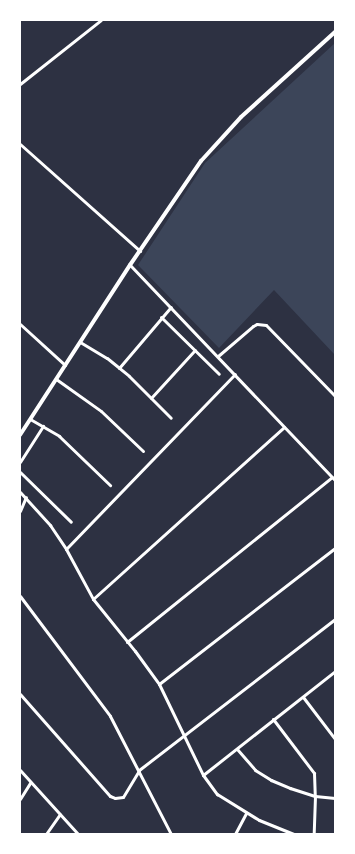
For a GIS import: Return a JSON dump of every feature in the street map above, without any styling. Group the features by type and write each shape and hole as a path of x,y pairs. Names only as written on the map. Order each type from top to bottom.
{"main road":[{"path":"20,435 130,264 201,161 220,138 241,117 335,32"}],"street":[{"path":"20,84 101,20"},
{"path":"20,144 140,251"},
{"path":"127,642 334,478 130,264"},
{"path":"119,368 171,307"},
{"path":"161,317 219,374"},
{"path":"20,324 65,365"},
{"path":"218,356 253,326 262,324 272,331 335,396"},
{"path":"80,342 119,368 171,418"},
{"path":"151,398 195,350"},
{"path":"66,549 235,374"},
{"path":"56,380 101,411 143,451"},
{"path":"30,419 43,426 71,447 110,484"},
{"path":"20,462 43,426"},
{"path":"93,599 284,427"},
{"path":"20,472 71,522"},
{"path":"20,492 50,525 66,549 93,599 159,684 203,775 217,794 246,813 278,829 294,834"},
{"path":"20,511 26,497"},
{"path":"159,684 335,548"},
{"path":"20,596 110,716 171,834"},
{"path":"20,694 110,796 115,798 123,797 139,770 335,619"},
{"path":"203,775 334,673"},
{"path":"303,697 335,739"},
{"path":"273,719 314,773 316,796 314,834"},
{"path":"237,749 255,770 271,780 316,796 335,798"},
{"path":"20,770 78,834"},
{"path":"20,799 30,782"},
{"path":"235,834 246,813"},
{"path":"46,834 60,814"}],"shaded area":[{"path":"335,43 335,355 274,290 219,348 138,265 205,163"}]}
